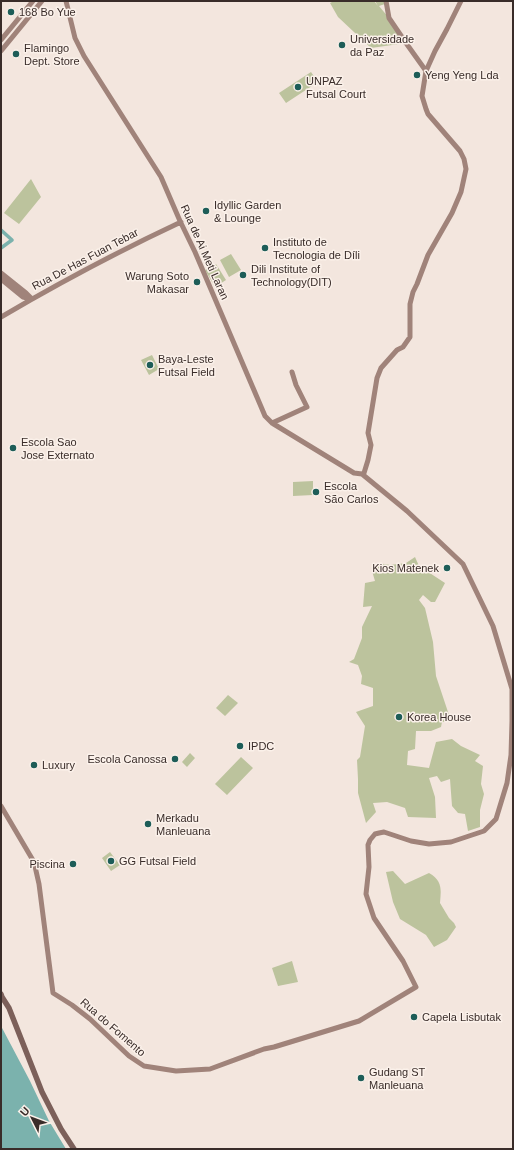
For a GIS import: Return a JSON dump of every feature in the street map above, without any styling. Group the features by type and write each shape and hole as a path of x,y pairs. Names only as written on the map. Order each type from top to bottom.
{"main road":[{"path":"1,994 9,1008 42,1092 74,1149"}],"street":[{"path":"1,40 33,1"},
{"path":"1,51 42,1"},
{"name":"Rua de Ai Meti Laran","path":"66,1 75,38 84,56 161,177 195,252 265,416 272,423 354,473 362,474 407,511 463,564 493,626 512,689 511,755 507,783 496,819 484,831 451,842 429,844 411,842 384,832 375,834 368,845 369,867 366,894 374,918 403,961 416,987"},
{"path":"386,1 390,18 426,71"},
{"path":"362,474 364,473 371,445 368,433 377,378 382,368 397,350 403,347 410,337 410,304 413,292 428,255 452,213 461,192 466,169 464,159 460,151 428,114 422,96 426,71 461,1"},
{"name":"Rua De Has Fuan Tebar","path":"1,317 98,263 181,222"},
{"path":"1,273 32,299"},
{"path":"1,279 23,297 32,299"},
{"path":"272,423 307,407 292,372"},
{"name":"Rua do Fomento","path":"1,806 34,862 39,884 53,994 81,1012 129,1056 144,1066 176,1071 210,1069 264,1050 359,1021 416,987"}],"green space":[{"path":"334,1 374,1 378,6 375,1 384,1 385,4 379,6 406,43 371,48 338,17 330,3"},
{"name":"UNPAZ Futsal Court","path":"311,72 318,82 286,103 279,93"},
{"path":"31,179 41,197 19,224 4,213"},
{"path":"231,254 241,270 229,277 220,260"},
{"path":"216,264 226,280 215,287 205,270"},
{"name":"Baya-Leste Futsal Field","path":"152,355 159,369 149,375 141,360"},
{"path":"313,481 313,495 293,496 293,482"},
{"path":"415,557 419,566 445,583 435,602 431,602 423,595 419,600 425,608 433,642 436,676 451,721 442,722 441,727 431,731 416,731 415,749 408,751 407,765 429,768 436,742 452,739 461,746 480,755 475,761 483,766 481,784 484,794 480,810 480,827 468,831 465,814 458,813 452,806 450,779 441,782 437,776 429,778 435,797 436,818 408,817 405,808 387,802 373,803 376,812 366,823 358,793 357,760 360,757 365,726 356,712 373,706 373,688 361,684 362,676 358,665 349,662 354,659 362,638 362,627 372,606 363,607 365,583 375,581 372,571 378,563 390,565 406,563"},
{"path":"228,695 238,703 225,716 216,708"},
{"path":"190,753 195,758 187,767 182,762"},
{"path":"241,757 253,768 227,795 215,784"},
{"name":"GG Futsal Field","path":"110,852 120,865 111,871 102,858"},
{"path":"393,871 405,884 429,873 437,879 441,890 440,903 456,927 447,940 434,947 426,935 400,919 393,902 386,872"},
{"path":"292,961 298,982 278,986 272,968"}],"water":[{"path":"1,1026 49,1121 66,1149 1,1149"}],"waterway":[{"path":"1,230 12,240 1,248"}],"place":[{"name":"168 Bo Yue","path":"11,12"},
{"name":"Universidade da Paz","path":"342,45"},
{"name":"Flamingo Dept. Store","path":"16,54"},
{"name":"Yeng Yeng Lda","path":"417,75"},
{"name":"UNPAZ Futsal Court","path":"298,87"},
{"name":"Idyllic Garden & Lounge","path":"206,211"},
{"name":"Instituto de Tecnologia de Díli","path":"265,248"},
{"name":"Dili Institute of Technology(DIT)","path":"243,275"},
{"name":"Warung Soto Makasar","path":"197,282"},
{"name":"Baya-Leste Futsal Field","path":"150,365"},
{"name":"Escola Sao Jose Externato","path":"13,448"},
{"name":"Escola São Carlos","path":"316,492"},
{"name":"Kios Matenek","path":"447,568"},
{"name":"Korea House","path":"399,717"},
{"name":"IPDC","path":"240,746"},
{"name":"Escola Canossa","path":"175,759"},
{"name":"Luxury","path":"34,765"},
{"name":"Merkadu Manleuana","path":"148,824"},
{"name":"GG Futsal Field","path":"111,861"},
{"name":"Piscina","path":"73,864"},
{"name":"Capela Lisbutak","path":"414,1017"},
{"name":"Gudang ST Manleuana","path":"361,1078"}]}
